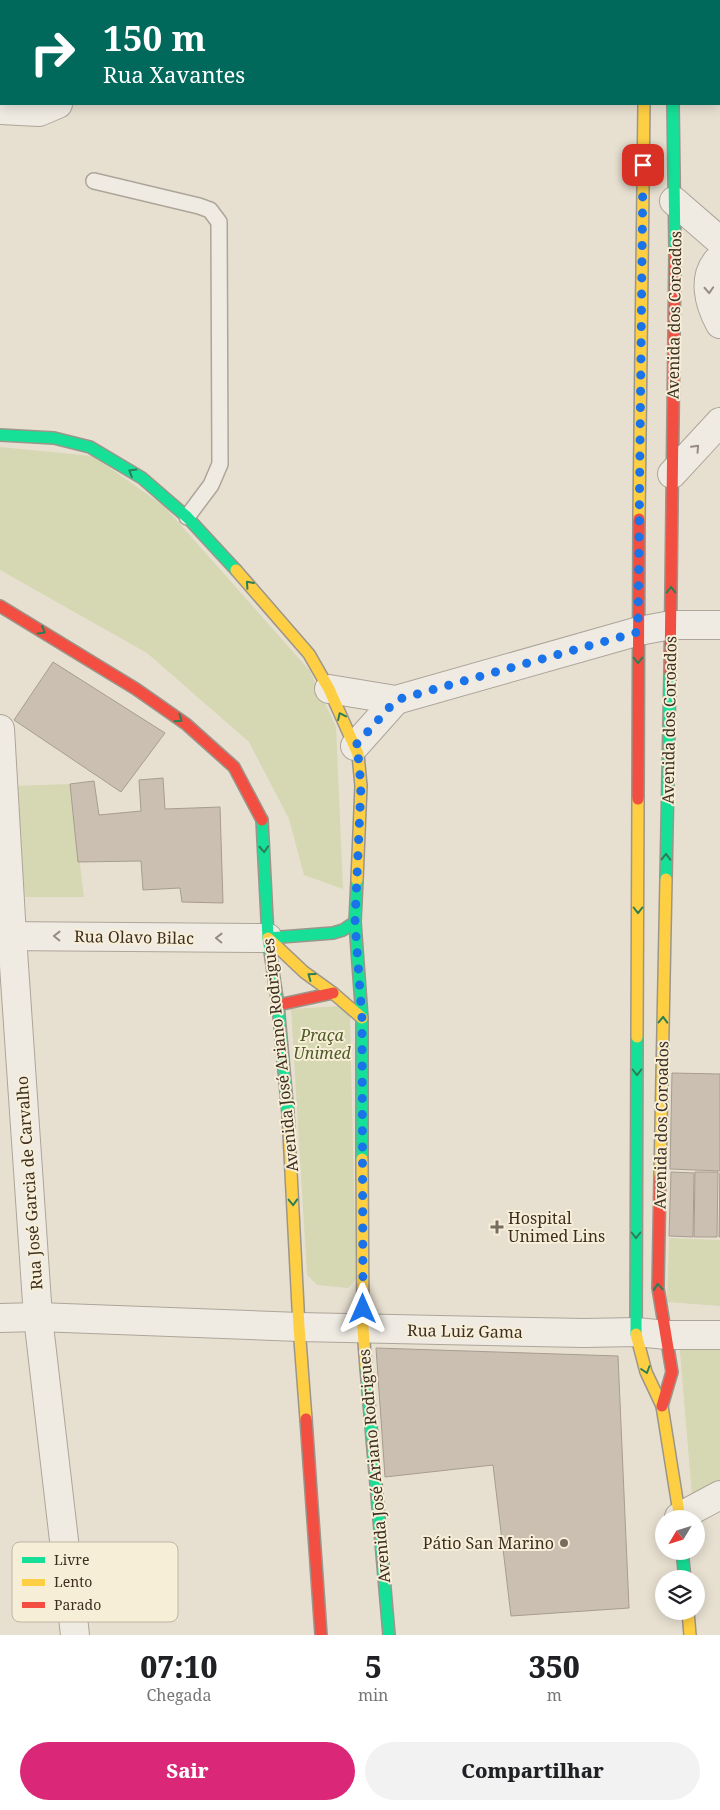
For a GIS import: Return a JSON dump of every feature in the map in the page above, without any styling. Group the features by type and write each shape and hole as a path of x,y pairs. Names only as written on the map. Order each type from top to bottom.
{"street":[{"path":"0,110 39,112 56,105"},
{"name":"Avenida dos Coroados","path":"644,105 638,632 636,1332 646,1372 662,1406"},
{"name":"Avenida dos Coroados","path":"662,1406 672,1372 658,1288 671,625 675,281 673,105"},
{"path":"674,201 720,241"},
{"path":"720,258 713,265 709,278 708,296 720,324"},
{"path":"672,474 720,422"},
{"name":"Avenida José Ariano Rodrigues","path":"0,435 54,438 90,447 142,478 187,517 309,654 329,689 358,754 361,786 355,922 362,1018 363,1329 389,1635"},
{"name":"Avenida José Ariano Rodrigues","path":"0,606 136,688 186,724 234,767 262,818 268,938 278,1005 291,1142 299,1327 321,1635"},
{"path":"329,689 396,700 638,632 671,625 720,625"},
{"path":"355,746 396,700"},
{"name":"Rua José Garcia de Carvalho","path":"0,729 6,936 38,1317 64,1542"},
{"path":"268,938 333,933 343,930 355,922"},
{"name":"Rua Olavo Bilac","path":"6,936 268,938"},
{"path":"268,938 304,972 333,993 362,1018"},
{"path":"278,1005 333,993"},
{"name":"Rua Luiz Gama","path":"0,1318 38,1317 363,1329 584,1333 636,1332 667,1335 720,1335"},
{"path":"662,1406 679,1510"},
{"path":"694,1510 720,1495"},
{"path":"689,1620 690,1635"},
{"name":"Rua José Garcia de Carvalho","path":"73,1622 75,1635"}],"lane":[{"path":"94,181 199,206 210,210 219,222 220,464 211,485 187,517"}],"green space":[{"path":"0,447 93,456 164,506 310,671 336,727 343,889 304,875 289,819 249,742 147,653 0,570"},
{"path":"70,784 84,897 25,897 13,786"},
{"name":"Praça Unimed","path":"340,1006 350,1017 356,1279 348,1288 317,1285 307,1275 291,1009"},
{"path":"669,1238 720,1240 720,1306 667,1302"},
{"path":"679,1340 720,1341 720,1481 692,1496"}],"building":[{"path":"53,662 165,733 121,792 14,720"},
{"path":"163,778 165,809 220,807 223,903 182,902 180,888 143,890 141,861 78,862 70,784 94,781 99,815 141,811 139,780"},
{"path":"672,1073 720,1074 720,1171 670,1169"},
{"path":"671,1172 694,1173 693,1237 669,1236"},
{"path":"695,1172 718,1172 717,1237 694,1237"},
{"path":"720,1173 720,1237 719,1237"},
{"name":"Pátio San Marino","path":"376,1348 618,1356 629,1608 511,1616 493,1465 385,1477"}],"traffic: fast":[{"path":"673,105 675,250"},
{"path":"0,435 54,438 90,447 142,478 187,517 236,570"},
{"path":"666,879 670,673"},
{"path":"262,820 268,938 278,1005 288,1114"},
{"path":"357,880 355,922 362,1018 362,1159"},
{"path":"268,938 333,933 343,930 355,922"},
{"path":"636,1334 637,1037"},
{"path":"366,1368 389,1635"},
{"path":"683,1560 684,1570"}],"traffic: slow":[{"path":"639,519 644,105"},
{"path":"236,570 309,654 329,689 358,754 361,786 357,880"},
{"path":"637,1037 638,799"},
{"path":"660,1177 666,879"},
{"path":"268,938 304,972 333,993 362,1018"},
{"path":"288,1114 299,1327 306,1419"},
{"path":"362,1159 363,1329 366,1368"},
{"path":"636,1334 646,1372 662,1406 679,1510"},
{"path":"689,1620 690,1635"}],"traffic: jam":[{"path":"670,673 675,250"},
{"path":"638,799 639,519"},
{"path":"0,606 136,689 186,724 234,767 262,820"},
{"path":"278,1005 333,993"},
{"path":"660,1177 658,1288 672,1372 662,1406"},
{"path":"306,1419 321,1635"}],"place":[{"name":"Hospital Unimed Lins","path":"497,1227"},
{"name":"Pátio San Marino","path":"564,1543"}],"route":[{"path":"363,1309 362,1018 355,922 361,786 358,754 355,746 396,700 638,632 643,165"}]}
